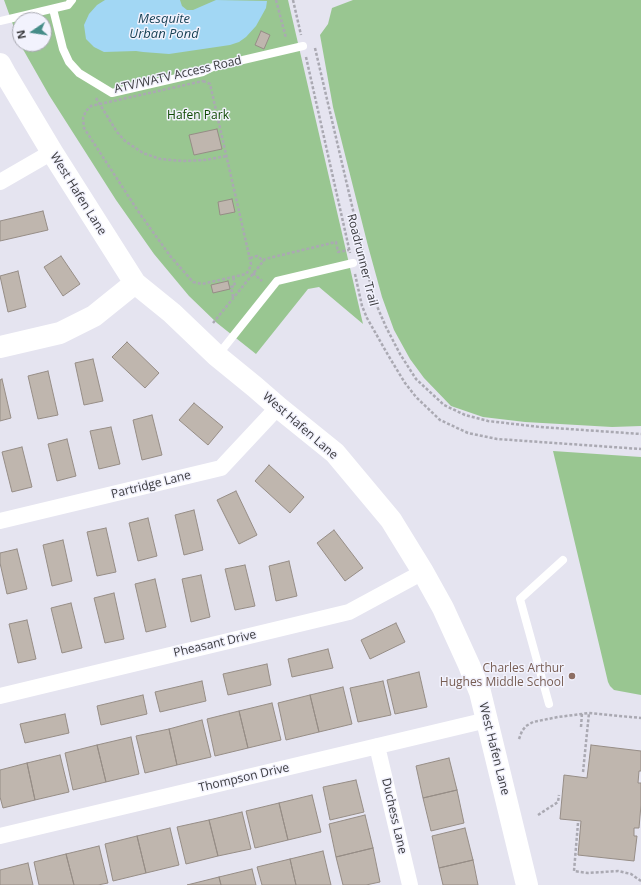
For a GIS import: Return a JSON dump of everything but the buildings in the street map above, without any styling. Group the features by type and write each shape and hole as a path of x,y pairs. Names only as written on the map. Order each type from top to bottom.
{"main road":[{"name":"West Hafen Lane","path":"0,64 52,152 135,283 172,313 217,356 278,408 335,453 390,520 423,572 443,608 480,692 527,885"},
{"path":"0,347 60,333 94,316 135,283"}],"street":[{"path":"0,182 52,152"},
{"name":"Partridge Lane","path":"0,521 221,468 278,408"},
{"name":"Pheasant Drive","path":"0,696 349,612 423,572"},
{"name":"Thompson Drive","path":"0,836 487,720"},
{"name":"Duchess Lane","path":"377,746 410,885"}],"lane":[{"path":"0,21 68,5 72,0"},
{"name":"ATV/WATV Access Road","path":"53,9 63,49 69,62 80,73 112,93 203,72 212,67 303,46"},
{"path":"217,356 277,281 352,264"},
{"path":"548,704 520,599 563,560"}],"path":[{"path":"276,0 289,49"},
{"name":"Roadrunner Trail","path":"293,0 362,306 367,318 405,383 416,397 440,420 468,433 497,439 641,450"},
{"path":"303,46 314,44 373,297 400,354 416,379 444,405 465,415 488,421 540,427 641,434"},
{"path":"203,80 210,84 226,156 251,264 246,274 202,284 193,282 170,257 140,214 84,128 83,118 86,111 91,106 203,80"},
{"path":"99,104 117,132 125,141 149,155 160,159 183,161 205,160 226,156"},
{"path":"213,323 265,259 336,242 338,252 349,250"},
{"path":"250,258 257,256 264,261"},
{"path":"233,276 235,286 231,287 233,298"},
{"path":"581,728 582,713"},
{"path":"519,739 526,726 547,719 582,713 641,718"},
{"path":"583,772 589,713"},
{"path":"547,719 548,724"},
{"path":"538,815 558,802 559,795"},
{"path":"578,823 574,871 618,871 631,874 641,881"}],"green space":[{"name":"Hafen Park","path":"4,0 288,0 363,324 319,287 308,289 256,354 217,323 189,296 154,254 116,200 49,95 25,52 52,52 52,12 12,12 12,22"},
{"path":"353,0 641,0 641,426 612,427 525,422 483,417 451,406 424,378 410,359 394,330 382,297 333,107 320,35 328,24 332,8"},
{"path":"553,451 641,457 641,695 614,690 608,682"}],"water":[{"name":"Mesquite Urban Pond","path":"105,0 180,0 182,6 187,10 193,10 216,0 267,1 266,8 256,26 239,42 230,45 169,54 136,51 104,52 94,47 86,39 84,25 89,14 97,5"}],"place":[{"name":"Charles Arthur Hughes Middle School","path":"572,676"}]}
